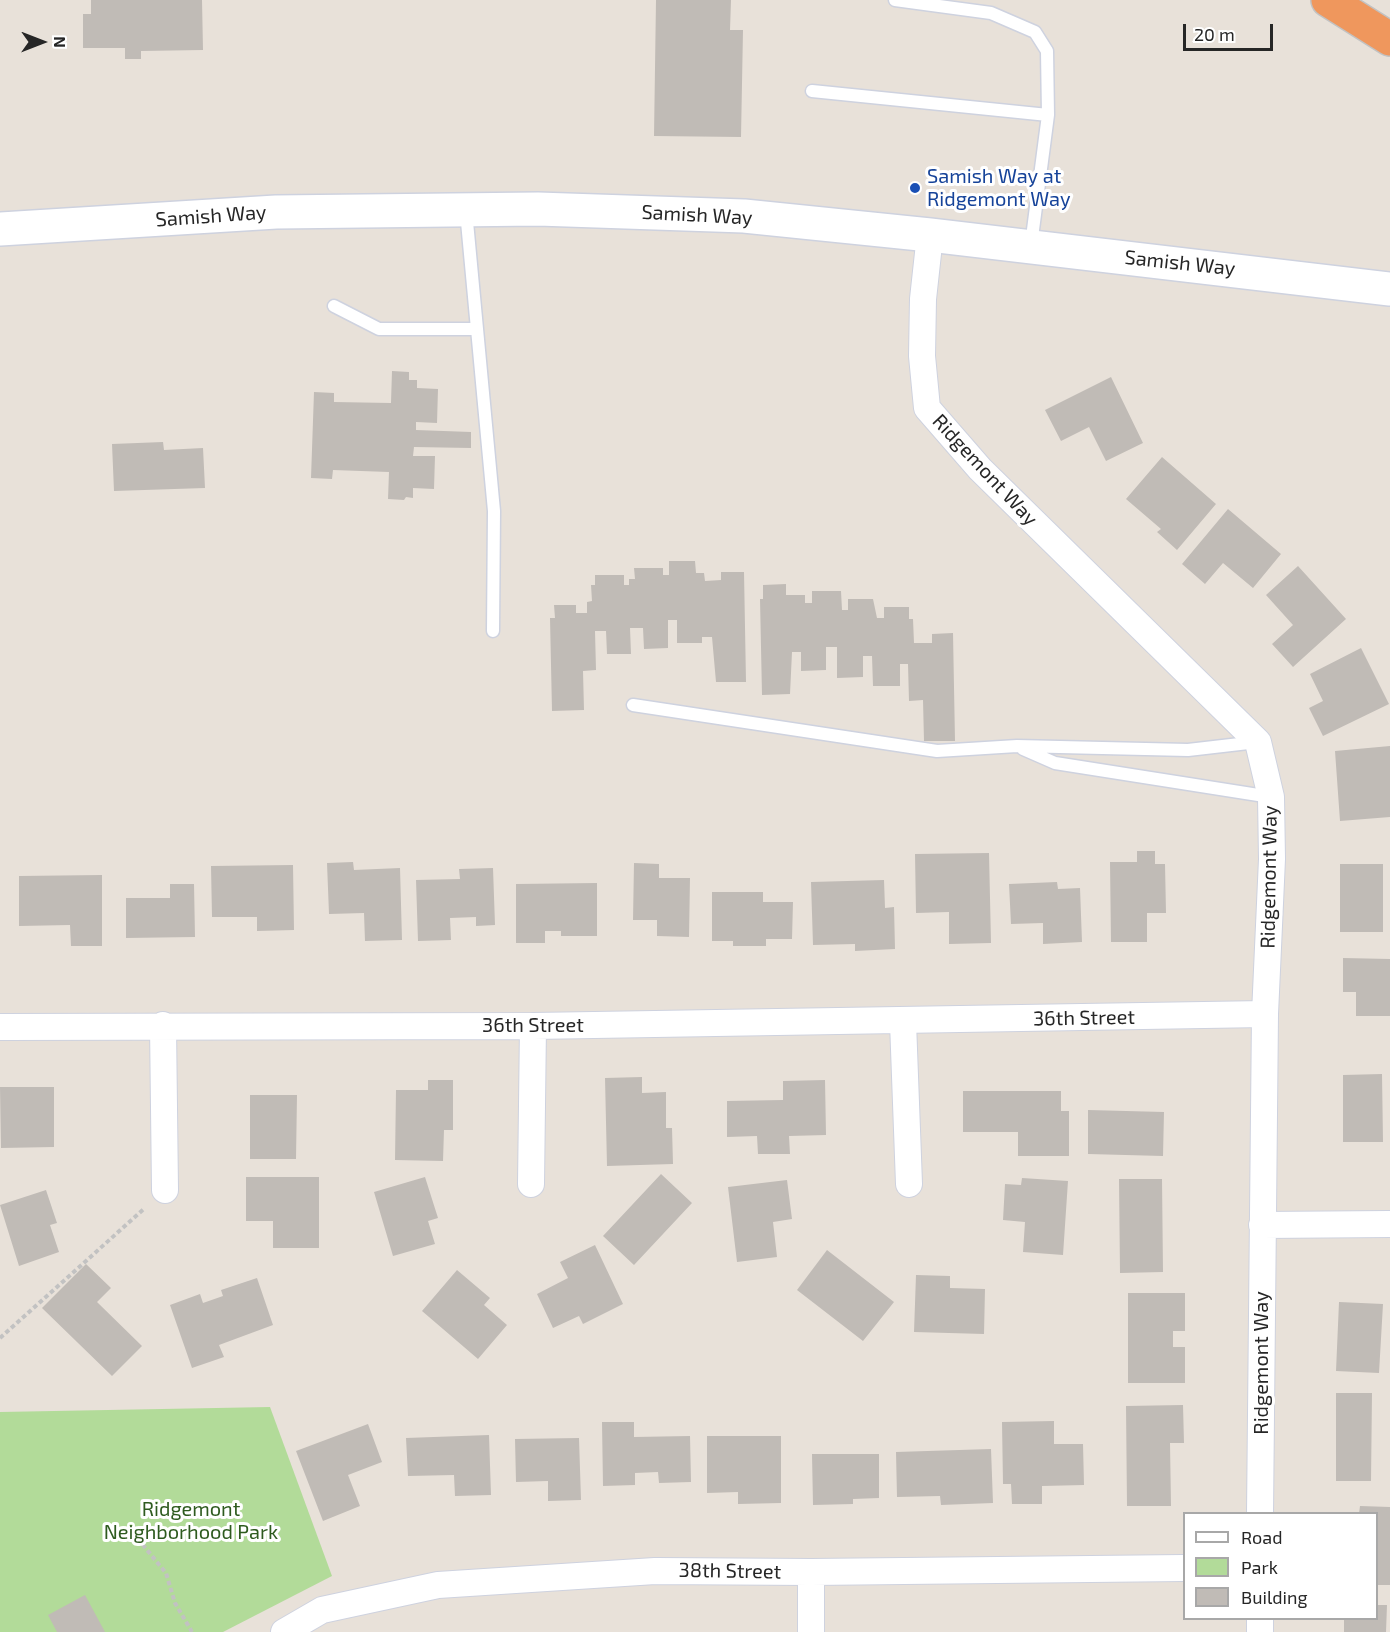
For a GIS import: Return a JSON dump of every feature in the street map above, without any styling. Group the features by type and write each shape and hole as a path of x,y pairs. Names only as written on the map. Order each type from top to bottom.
{"highway":[{"path":"1328,0 1390,39"}],"main road":[{"name":"Samish Way","path":"0,229 276,212 538,209 744,216 1031,246 1390,289"}],"street":[{"name":"Ridgemont Way","path":"930,235 923,299 922,356 927,408 980,469 1258,742 1271,796 1272,859 1265,1014 1260,1512"},
{"name":"36th Street","path":"0,1027 533,1026 903,1022 1265,1014"},
{"path":"903,1022 909,1184"},
{"path":"163,1025 165,1190"},
{"path":"531,1184 533,1026"},
{"path":"1262,1225 1390,1224"},
{"name":"38th Street","path":"284,1632 322,1610 438,1585 654,1571 811,1572 1183,1568"},
{"path":"811,1572 811,1632"}],"lane":[{"path":"895,0 991,14 1035,32 1047,51 1048,115 1031,246"},
{"path":"812,91 1048,115"},
{"path":"466,210 494,512 493,631"},
{"path":"334,306 379,329 477,329"},
{"path":"633,705 937,751 1017,747 1188,750 1258,742"},
{"path":"1017,747 1055,763 1271,796"}],"path":[{"path":"0,1338 165,1190"},
{"path":"133,1533 166,1573 175,1603 192,1632"}],"green space":[{"name":"Ridgemont Neighborhood Park","path":"270,1407 332,1576 223,1632 0,1632 0,1412"}],"building":[{"path":"91,0 202,0 203,50 141,51 141,59 125,59 125,48 83,48 83,14 91,14"},
{"path":"656,0 731,0 730,30 743,30 741,137 654,136"},
{"path":"392,371 409,372 409,380 417,380 417,388 438,389 437,423 416,422 416,430 471,432 471,448 414,447 413,456 435,456 434,489 413,488 413,498 406,497 404,500 388,499 389,472 333,470 332,479 311,478 314,392 334,393 334,402 391,403"},
{"path":"1111,377 1143,443 1106,461 1089,427 1061,441 1045,410"},
{"path":"163,442 164,450 203,448 205,488 114,491 112,444"},
{"path":"1162,457 1216,504 1177,550 1157,532 1161,529 1126,499"},
{"path":"1228,509 1281,554 1253,588 1223,563 1205,584 1182,564"},
{"path":"669,561 695,561 696,573 704,573 705,581 721,580 721,572 744,572 746,682 716,682 712,637 702,637 702,643 677,643 677,620 668,620 668,648 644,649 643,628 630,628 631,654 607,654 606,631 595,631 596,670 583,671 584,710 552,711 550,618 555,618 554,605 576,605 576,613 587,613 587,602 592,601 591,585 595,585 595,575 624,575 624,585 629,585 629,579 635,579 634,568 663,568 663,575 669,575"},
{"path":"1298,566 1346,619 1293,667 1272,644 1293,625 1266,595"},
{"path":"786,584 786,595 805,595 805,603 812,603 812,591 841,591 842,610 848,610 848,599 873,599 877,618 884,618 884,607 909,607 909,619 913,619 914,643 932,643 932,634 953,633 955,741 924,741 923,700 909,701 908,664 900,664 900,686 873,686 872,656 863,656 863,677 837,678 837,647 826,647 826,670 801,671 801,652 792,652 790,694 762,695 760,599 763,599 763,585"},
{"path":"1361,648 1389,704 1323,736 1309,708 1323,701 1310,674"},
{"path":"1390,746 1390,817 1340,821 1335,751"},
{"path":"1137,851 1155,851 1155,864 1165,864 1166,913 1147,913 1147,942 1111,942 1110,862 1137,862"},
{"path":"989,853 991,943 949,944 949,912 916,913 915,854"},
{"path":"353,862 354,870 400,868 402,940 365,941 364,913 329,914 327,863"},
{"path":"634,863 659,864 659,878 690,878 689,937 657,936 657,920 633,920"},
{"path":"1340,864 1383,864 1383,932 1340,932"},
{"path":"293,865 294,930 257,931 257,917 212,917 211,866"},
{"path":"493,868 495,925 476,926 476,917 450,918 451,940 418,941 416,880 460,879 459,869"},
{"path":"102,875 102,946 71,946 70,925 19,926 19,876"},
{"path":"884,880 885,908 894,907 895,949 855,951 855,944 813,945 811,882"},
{"path":"1057,882 1058,889 1080,888 1082,942 1043,944 1043,923 1011,924 1009,884"},
{"path":"597,883 597,936 561,936 561,931 545,931 545,943 516,943 516,884"},
{"path":"170,884 194,884 195,937 126,938 126,898 170,898"},
{"path":"712,892 763,892 763,902 793,902 792,939 766,939 766,946 733,946 733,941 712,941"},
{"path":"1343,958 1390,959 1390,1016 1356,1016 1356,992 1343,992"},
{"path":"1382,1074 1383,1142 1343,1142 1343,1075"},
{"path":"642,1077 642,1093 666,1092 666,1128 672,1128 673,1164 607,1166 605,1078"},
{"path":"428,1080 453,1080 453,1130 444,1130 443,1161 395,1160 396,1090 428,1090"},
{"path":"825,1080 826,1135 789,1136 790,1154 758,1154 757,1136 727,1137 727,1101 783,1100 783,1081"},
{"path":"0,1087 54,1087 54,1147 1,1148"},
{"path":"963,1091 1061,1091 1061,1111 1069,1111 1069,1156 1018,1156 1018,1132 963,1132"},
{"path":"250,1095 297,1095 296,1159 250,1159"},
{"path":"1088,1110 1164,1112 1163,1156 1088,1154"},
{"path":"661,1174 692,1203 634,1265 603,1236"},
{"path":"246,1177 319,1177 319,1248 273,1248 273,1221 246,1221"},
{"path":"425,1177 438,1218 428,1221 435,1244 393,1256 374,1192"},
{"path":"1022,1178 1068,1181 1063,1255 1023,1252 1025,1222 1003,1220 1005,1184 1021,1185"},
{"path":"1119,1179 1162,1179 1163,1272 1120,1273"},
{"path":"787,1180 792,1219 773,1222 777,1257 737,1262 728,1187"},
{"path":"46,1190 57,1223 50,1225 59,1252 19,1266 0,1205"},
{"path":"595,1245 623,1304 583,1324 579,1316 553,1328 537,1294 568,1278 560,1262"},
{"path":"827,1250 894,1302 863,1341 797,1290"},
{"path":"86,1264 111,1288 97,1302 142,1346 112,1376 42,1308"},
{"path":"457,1270 490,1298 484,1305 507,1325 478,1359 422,1311"},
{"path":"916,1275 950,1276 950,1288 985,1289 984,1334 914,1332"},
{"path":"257,1278 273,1325 219,1345 224,1357 192,1368 170,1305 200,1294 203,1303 223,1296 221,1290"},
{"path":"1128,1293 1185,1293 1185,1331 1173,1331 1173,1347 1185,1347 1185,1383 1128,1383"},
{"path":"1339,1302 1383,1304 1379,1373 1336,1371"},
{"path":"1336,1393 1372,1393 1371,1481 1336,1481"},
{"path":"1183,1405 1184,1443 1170,1443 1171,1506 1127,1506 1126,1406"},
{"path":"1054,1421 1054,1444 1083,1444 1084,1485 1042,1486 1042,1504 1012,1504 1011,1484 1003,1484 1002,1422"},
{"path":"602,1422 634,1422 634,1437 690,1436 691,1482 659,1483 658,1472 635,1473 635,1485 603,1486"},
{"path":"368,1424 382,1462 348,1475 360,1506 323,1521 296,1451"},
{"path":"489,1435 491,1495 455,1496 454,1475 408,1476 406,1438"},
{"path":"707,1436 781,1436 781,1503 738,1504 738,1492 707,1493"},
{"path":"579,1438 581,1500 548,1501 548,1481 516,1482 515,1439"},
{"path":"991,1449 993,1503 941,1505 940,1496 897,1497 896,1452"},
{"path":"812,1454 879,1454 879,1498 853,1499 853,1504 813,1505"},
{"path":"1360,1506 1390,1507 1390,1585 1378,1585 1378,1512 1359,1512"},
{"path":"85,1595 105,1632 57,1632 48,1615"},
{"path":"1378,1605 1387,1605 1386,1632 1344,1632 1344,1620 1378,1620"}],"place":[{"name":"Samish Way at Ridgemont Way","path":"915,188"}]}
